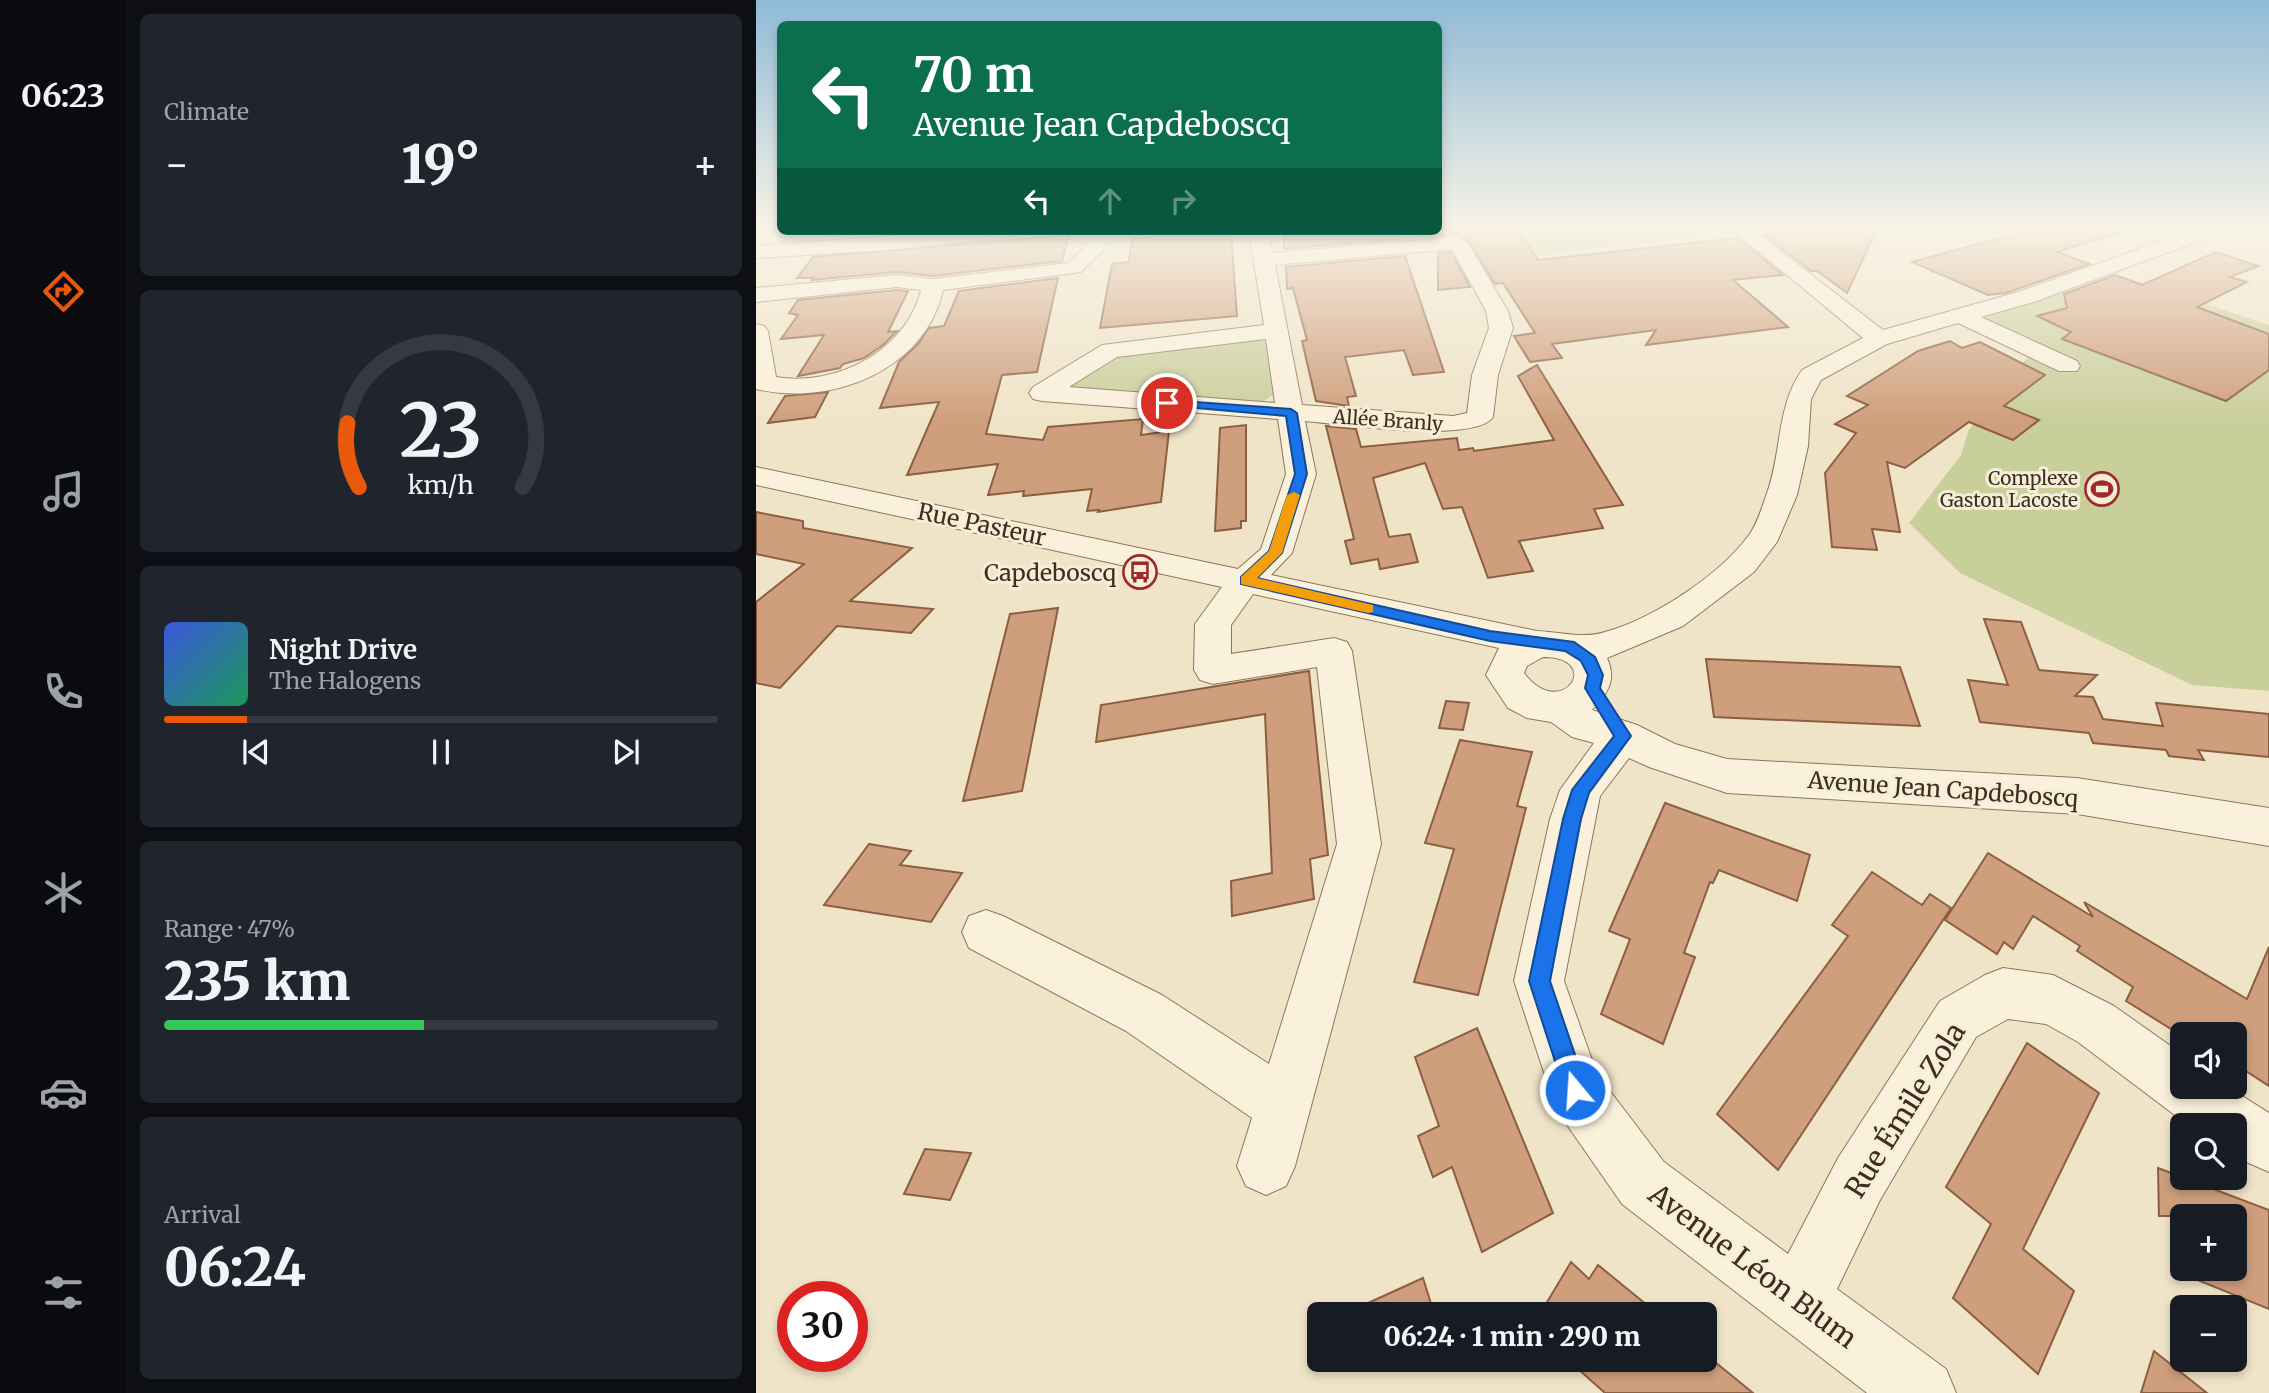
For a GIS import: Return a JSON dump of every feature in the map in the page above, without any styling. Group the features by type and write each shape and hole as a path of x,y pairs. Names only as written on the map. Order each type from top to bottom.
{"street":[{"path":"756,295 796,291"},
{"path":"756,331 764,383 795,387 842,381 879,364 917,327 933,291"},
{"path":"1266,1166 1360,844 1334,651 1213,670 1213,624 1246,580 1276,553 1301,474 1270,291"},
{"name":"Allée Branly","path":"1291,413 1453,424 1470,422 1480,417 1485,375 1501,328 1497,311 1486,291"},
{"path":"1819,291 1879,339"},
{"path":"1623,736 1593,663 1569,646 1537,644 1511,658 1505,675 1513,694 1535,706 1559,708 1579,701 1593,663 1671,618 1742,565 1766,535 1782,495 1794,446 1798,399 1802,386 1811,375 1879,339 2042,291"},
{"path":"1961,316 2068,366"},
{"path":"1277,331 1111,350 1042,393 1291,413"},
{"name":"Rue Pasteur","path":"756,476 1537,644"},
{"name":"Rue Pasteur","path":"1412,619 1480,653 1505,675"},
{"name":"Avenue Jean Capdeboscq","path":"1559,708 1586,726 1623,736 1663,756 1727,776 2077,796 2269,827"},
{"name":"Avenue Léon Blum","path":"1623,736 1581,790 1572,819 1539,981 1575,1090 1643,1183 1922,1393"},
{"path":"986,932 1144,1013 1283,1106"},
{"name":"Rue Émile Zola","path":"1798,1300 1859,1179 1958,1019 2003,993 2053,1000 2096,1024 2218,1113"},
{"name":"Rue Émile Zola","path":"2247,1132 2269,1144"}],"green space":[{"name":"Complexe Gaston Lacoste","path":"2069,291 2167,291 2269,325 2269,691 2192,685 1960,573 1909,523 1961,455 1969,429 2020,385 2008,374 2032,355 1965,324"},
{"path":"1260,339 1267,343 1273,395 1259,404 1073,393 1064,383 1103,358"}],"building":[{"path":"908,291 888,332 897,331 883,345 864,358 843,364 840,368 798,376 824,335 781,339 798,315 789,313 798,300"},
{"path":"959,291 1055,291 1037,372 1002,375 986,434 1043,440 1048,427 1143,419 1141,435 1169,431 1161,502 1098,512 1099,510 1087,511 1092,489 1023,496 1024,491 988,495 998,464 907,475 939,402 880,408 899,362 918,344 929,328 944,326"},
{"path":"1107,291 1235,291 1237,316 1100,328"},
{"path":"1294,291 1417,291 1444,372 1413,375 1404,350 1345,357 1356,396 1347,397 1349,406 1316,401 1302,341 1307,340"},
{"path":"1508,291 1746,291 1788,327 1646,345 1656,330 1552,344 1562,358 1530,362 1514,336 1535,333"},
{"path":"1979,291 2012,291 2006,293 1988,295"},
{"path":"2072,291 2229,291 2197,307 2269,334 2269,370 2226,401 2062,339 2071,332 2037,316 2067,308 2064,294"},
{"path":"1950,341 1962,348 1980,342 2045,375 2004,406 2039,420 2013,440 1969,422 1905,468 1887,462 1900,532 1872,529 1877,550 1832,547 1825,473 1856,433 1835,424 1868,405 1847,396 1918,351"},
{"path":"1537,365 1623,505 1594,509 1603,528 1519,541 1533,571 1488,578 1462,507 1443,509 1425,463 1373,478 1389,537 1410,534 1418,562 1380,569 1378,559 1351,564 1345,541 1354,539 1326,426 1356,429 1361,447 1457,438 1459,450 1473,448 1474,451 1554,440 1518,376"},
{"path":"828,392 815,417 768,423 785,396"},
{"path":"1246,425 1246,521 1241,521 1241,528 1215,531 1220,428"},
{"path":"756,512 803,521 803,528 912,548 850,601 933,609 911,633 837,626 780,688 756,683 756,602 804,564 756,554"},
{"path":"1058,608 1022,791 963,801 1010,614"},
{"path":"1984,619 2021,622 2039,670 2097,675 2075,696 2093,697 2103,719 2163,726 2156,703 2269,714 2269,757 2198,750 2204,760 2169,756 2166,750 2093,743 2089,733 1980,722 1968,680 2008,685"},
{"path":"1706,659 1900,667 1920,726 1714,717"},
{"path":"1309,671 1328,855 1310,859 1314,899 1232,916 1231,881 1272,873 1265,714 1096,742 1101,705"},
{"path":"1446,701 1469,703 1463,730 1439,728"},
{"path":"1460,740 1532,752 1517,806 1526,808 1478,995 1414,982 1454,849 1425,843"},
{"path":"1665,803 1810,855 1797,901 1719,870 1713,883 1710,882 1684,953 1695,957 1663,1044 1601,1014 1630,939 1609,931"},
{"path":"869,844 911,851 900,865 962,873 931,922 824,905"},
{"path":"1988,853 2093,917 2084,902 2247,999 2269,947 2269,1086 2247,1072 2247,1022 2170,1022 2170,1028 2126,1001 2133,987 2077,951 2080,946 2033,916 2013,949 2004,942 1997,954 1945,920"},
{"path":"1872,872 1922,905 1930,894 1951,908 1778,1170 1717,1114 1848,936 1832,925"},
{"path":"1477,1028 1553,1213 1482,1252 1452,1167 1433,1177 1418,1136 1439,1126 1415,1057"},
{"path":"2027,1043 2099,1093 2023,1249 2074,1291 2038,1374 1953,1298 1991,1224 1946,1187"},
{"path":"925,1149 971,1153 950,1200 904,1194"},
{"path":"2158,1168 2170,1173 2170,1190 2216,1190 2269,1210 2269,1309 2247,1300 2247,1295 2235,1295 2200,1281 2247,1281 2247,1204 2170,1204 2170,1216 2159,1216"},
{"path":"1571,1262 1589,1279 1598,1265 1643,1302 1547,1302"},
{"path":"1423,1278 1430,1302 1370,1302"},
{"path":"2154,1351 2170,1364 2170,1372 2180,1372 2207,1393 2141,1393"},
{"path":"1717,1364 1753,1393 1605,1393 1581,1372 1717,1372"}],"slow traffic":[{"path":"1294,495 1276,553 1246,580 1368,609"}],"place":[{"name":"Complexe Gaston Lacoste","path":"2102,489"},
{"name":"Capdeboscq","path":"1140,572"}],"route":[{"path":"1167,403 1291,413 1301,474 1276,553 1246,580 1490,636 1569,646 1587,657 1596,675 1592,688 1623,736 1581,790 1572,819 1539,981 1575,1090"}]}
